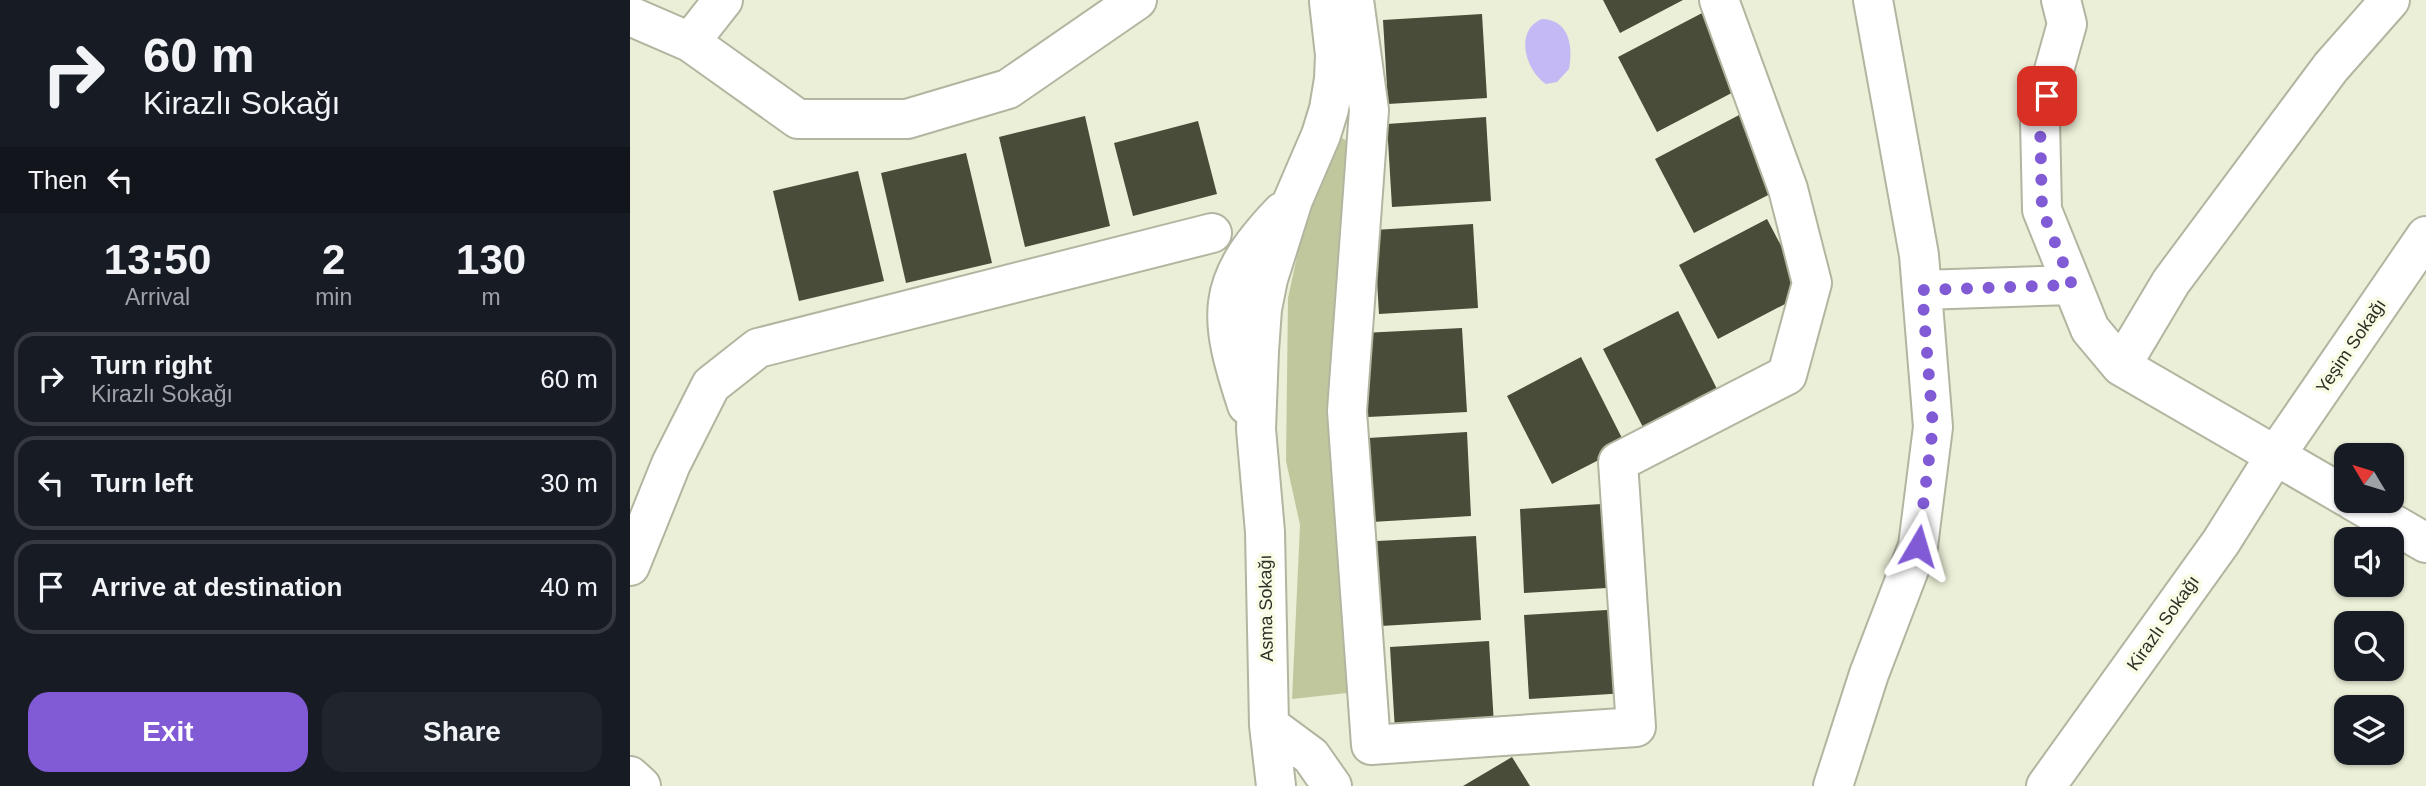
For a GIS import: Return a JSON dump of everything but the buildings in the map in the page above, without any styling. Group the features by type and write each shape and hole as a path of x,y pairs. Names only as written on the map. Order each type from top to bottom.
{"street":[{"path":"690,42 723,0"},
{"path":"630,16 690,42 798,119 907,119 1007,89 1137,0"},
{"name":"Asma Sokağı","path":"1276,786 1269,725 1265,532 1256,429 1227,337 1226,313 1230,292 1246,255 1260,235 1293,200 1321,135 1334,79 1335,55 1328,0"},
{"path":"1354,0 1369,110 1347,411 1371,745 1636,727 1618,462 1787,375 1812,283 1788,189 1718,0"},
{"path":"1833,786 1870,674 1918,546 1933,427 1919,255 1873,0"},
{"path":"2061,0 2067,24 2040,120 2042,210 2090,328 2121,366 2334,490"},
{"path":"2121,366 2179,272 2330,67 2390,0"},
{"path":"630,566 671,464 711,385 758,348 1212,233"},
{"name":"Yeşim Sokağı","path":"2275,456 2426,236"},
{"path":"1922,290 2072,285"},
{"name":"Kirazlı Sokağı","path":"2063,782 2275,456"},
{"path":"2375,513 2426,542"},
{"path":"1269,725 1311,756 1332,786"},
{"path":"630,775 641,786"}],"green space":[{"path":"1338,135 1355,147 1341,473 1347,693 1292,699 1300,525 1286,461 1288,298 1310,196"}],"shaded area":[{"path":"1542,19 1559,24 1570,44 1569,69 1557,82 1546,84 1528,60 1525,41 1533,24"}],"route":[{"path":"1918,546 1933,427 1922,290 2072,285 2042,210 2040,120 2047,96"}]}
